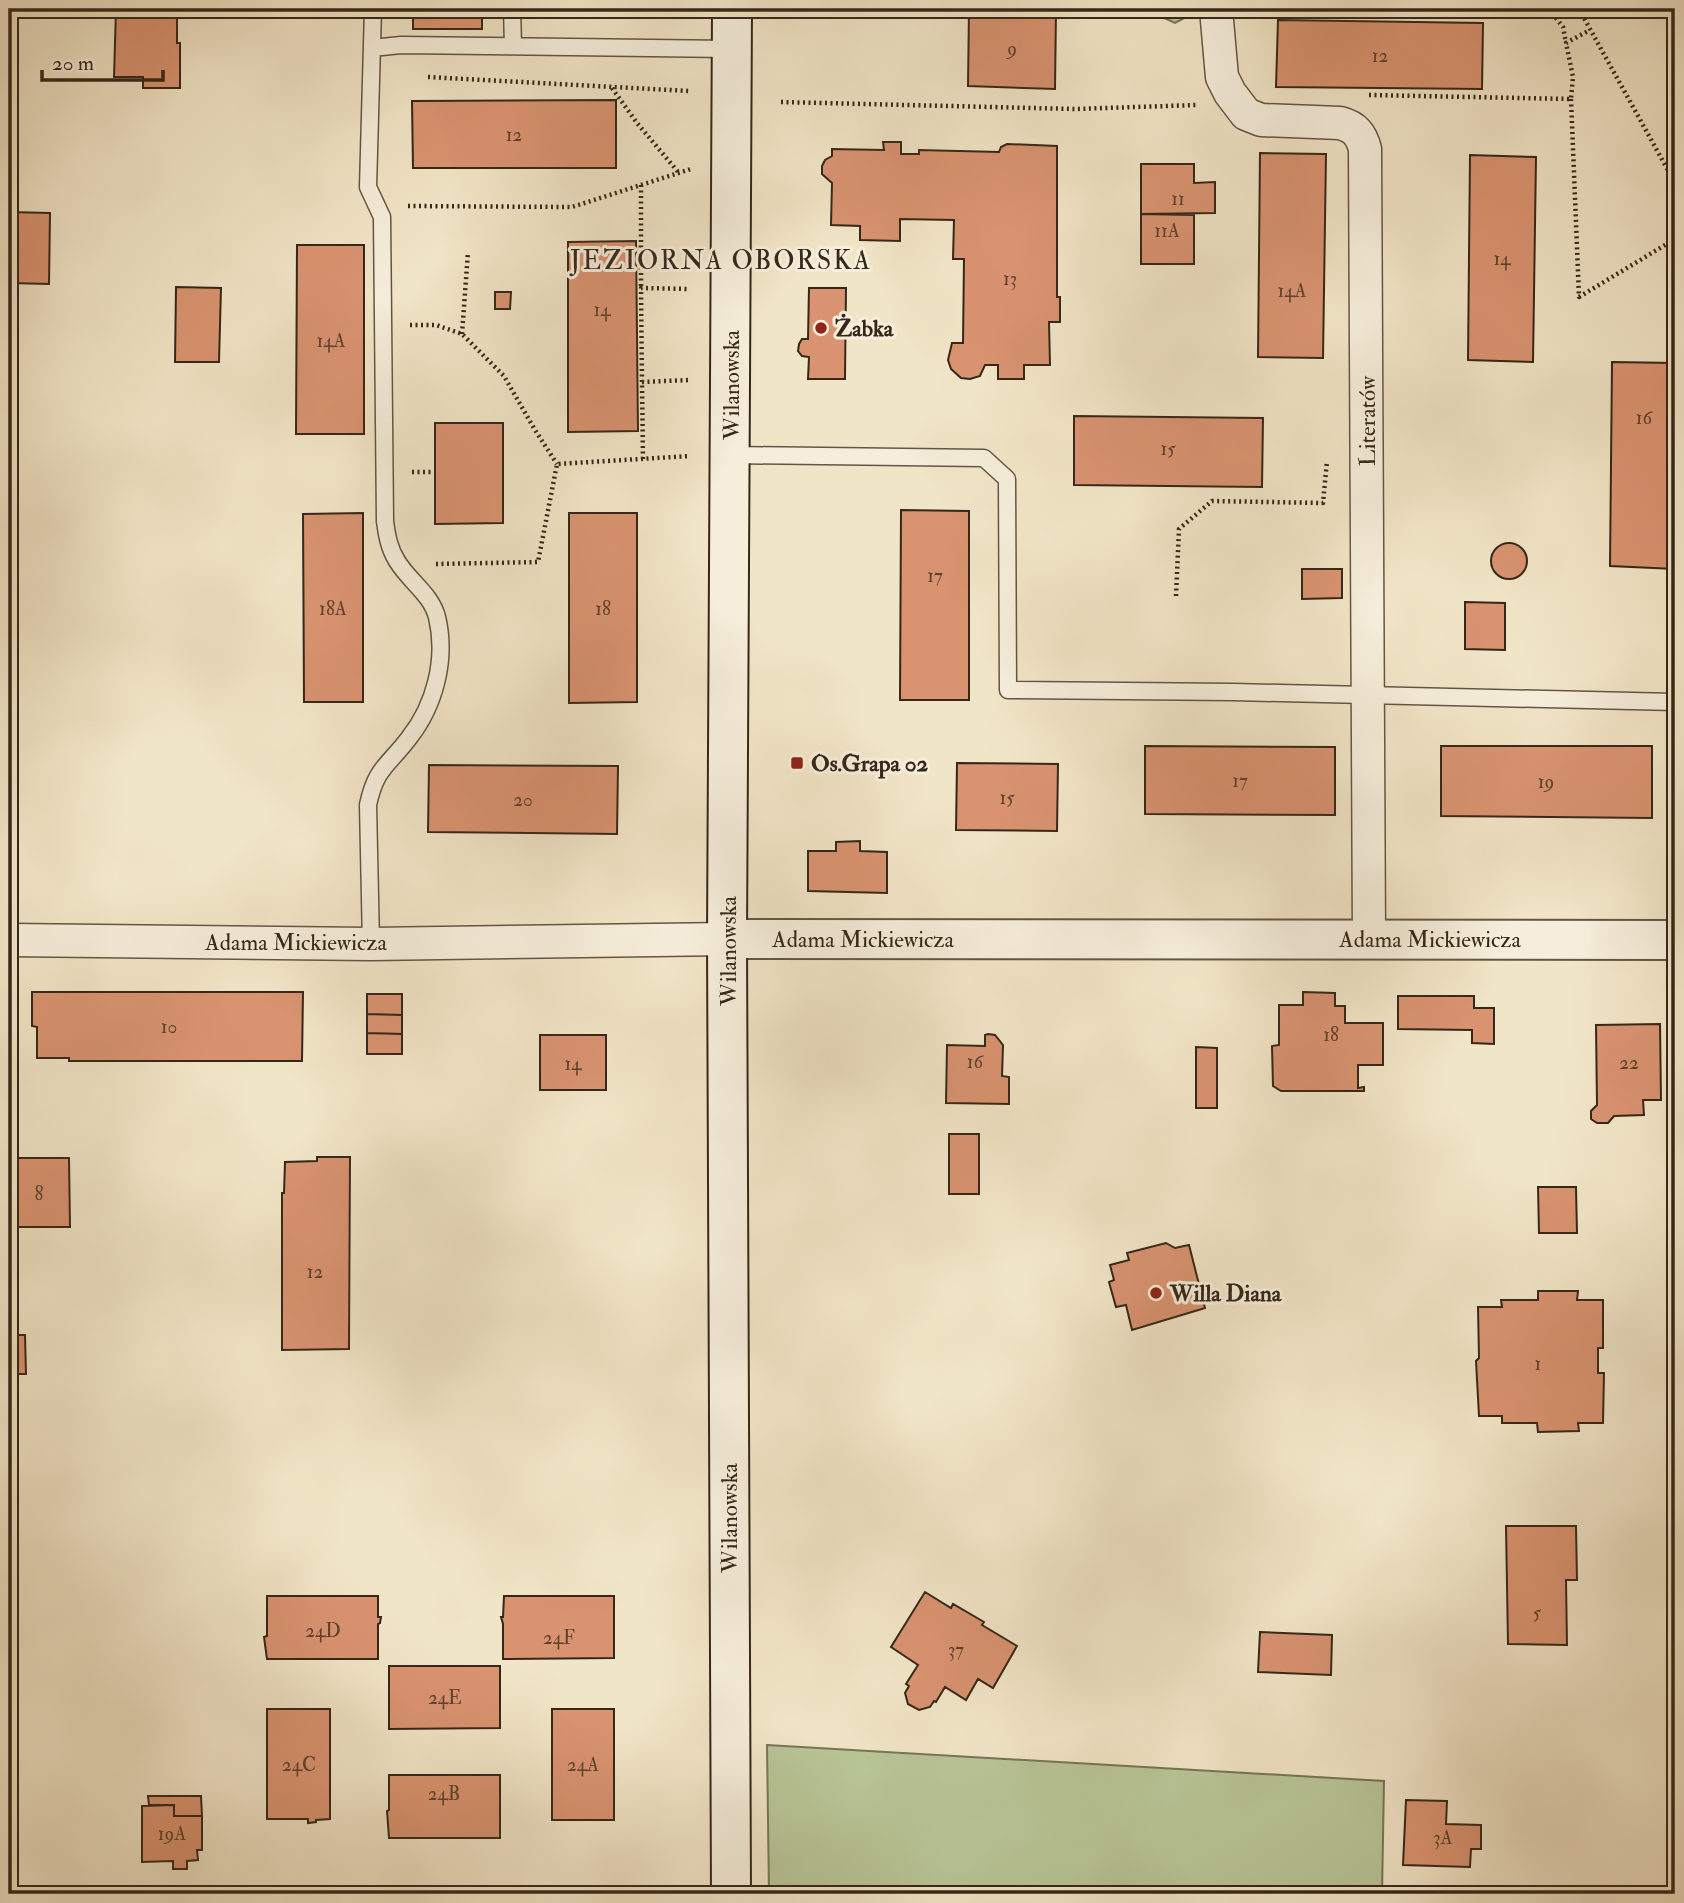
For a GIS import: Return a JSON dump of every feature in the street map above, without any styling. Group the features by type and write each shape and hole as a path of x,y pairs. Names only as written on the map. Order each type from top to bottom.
{"main road":[{"name":"Wilanowska","path":"731,1894 727,939 714,455 732,9"},
{"name":"Adama Mickiewicza","path":"727,939 1675,940"}],"street":[{"name":"Literatów","path":"1216,9 1222,77 1246,114 1261,120 1340,123 1351,126 1363,141 1369,939"},
{"name":"Adama Mickiewicza","path":"9,940 371,944 727,939"}],"lane":[{"path":"371,944 368,805 372,784 378,772 409,739 425,715 436,684 439,657 437,615 429,600 398,564 388,545 385,521 382,217 368,187 373,9"},
{"path":"512,9 513,46"},
{"path":"372,48 401,45 731,49"},
{"path":"714,455 985,458 1007,479 1008,690 1675,702"}],"path":[{"path":"552,9 552,14 675,16"},
{"path":"1549,9 1563,27 1573,77 1571,99 1579,297 1675,239"},
{"path":"1578,9 1675,183"},
{"path":"1566,43 1590,30"},
{"path":"611,87 637,123 680,173"},
{"path":"1362,95 1571,99"},
{"path":"781,102 1075,109 1204,104"},
{"path":"402,206 572,208 699,166"},
{"path":"641,185 643,459"},
{"path":"462,334 468,252"},
{"path":"641,288 698,289"},
{"path":"402,324 436,325 462,334 505,376 535,430 558,464 538,562 428,564"},
{"path":"642,382 697,380"},
{"path":"1176,596 1179,529 1212,501 1323,503 1328,452"},
{"path":"558,464 714,455"}],"green space":[{"path":"1162,9 1198,9 1199,14 1190,15 1175,23 1162,17"},
{"path":"767,1745 1384,1781 1382,1894 769,1894"}],"building":[{"path":"116,9 177,9 180,88 143,88 143,77 114,77"},
{"path":"413,9 482,9 482,29 413,29"},
{"path":"969,9 1056,9 1055,89 968,86"},
{"path":"1278,20 1483,23 1482,89 1276,87"},
{"path":"616,100 616,168 413,168 412,101"},
{"path":"883,142 901,142 901,154 919,154 919,150 999,152 1001,147 1007,144 1057,146 1057,297 1060,297 1060,322 1049,322 1050,365 1024,365 1024,379 998,379 998,365 985,365 980,376 970,379 961,378 951,369 948,360 952,343 963,343 964,259 953,259 954,220 900,219 900,241 860,240 860,226 831,225 832,183 822,174 825,160 832,156 832,149 884,150"},
{"path":"1260,153 1326,154 1323,358 1258,357"},
{"path":"1470,155 1536,157 1533,362 1468,360"},
{"path":"1141,164 1194,164 1194,183 1215,182 1215,213 1141,214"},
{"path":"9,212 50,213 49,284 9,283"},
{"path":"1141,214 1194,215 1194,264 1141,264"},
{"path":"636,241 638,431 568,432 568,242"},
{"path":"297,245 364,245 364,434 296,434"},
{"path":"176,287 221,288 219,362 175,362"},
{"path":"809,288 846,288 845,379 808,379 809,357 802,356 798,351 802,339 808,339"},
{"path":"495,292 511,292 510,309 495,309"},
{"path":"1612,362 1675,363 1675,569 1610,566"},
{"path":"1074,416 1263,418 1262,487 1074,485"},
{"path":"435,423 503,423 503,523 435,524"},
{"path":"901,510 969,511 969,700 900,700"},
{"path":"363,513 363,702 304,702 303,514"},
{"path":"569,513 637,513 637,702 569,703"},
{"path":"1509,543 1522,548 1527,561 1522,574 1509,579 1496,574 1491,561 1496,548"},
{"path":"1302,569 1342,569 1342,598 1302,599"},
{"path":"1465,602 1505,603 1505,650 1465,649"},
{"path":"1145,746 1335,747 1335,815 1145,814"},
{"path":"1441,746 1652,746 1652,818 1441,816"},
{"path":"957,763 1058,764 1057,831 956,830"},
{"path":"429,765 618,766 617,834 428,832"},
{"path":"860,841 860,851 887,852 887,893 808,891 808,851 836,851 836,842"},
{"path":"32,992 303,992 302,1061 69,1061 69,1058 37,1058 37,1027 32,1026"},
{"path":"1303,992 1335,993 1335,1006 1345,1006 1345,1023 1383,1023 1383,1065 1358,1065 1358,1088 1364,1087 1364,1091 1281,1091 1273,1086 1272,1046 1279,1045 1279,1005 1303,1005"},
{"path":"367,994 402,994 402,1015 367,1014"},
{"path":"1398,996 1474,996 1474,1008 1494,1008 1494,1044 1472,1043 1472,1030 1398,1029"},
{"path":"367,1014 402,1015 402,1034 367,1033"},
{"path":"1660,1024 1661,1100 1643,1100 1644,1115 1614,1116 1608,1123 1597,1123 1591,1119 1591,1111 1597,1105 1596,1025"},
{"path":"367,1033 402,1034 402,1054 367,1054"},
{"path":"540,1035 606,1035 606,1090 540,1090"},
{"path":"985,1035 995,1035 1003,1045 1002,1076 1009,1077 1009,1104 946,1103 947,1045 985,1046"},
{"path":"1196,1047 1217,1048 1217,1108 1196,1108"},
{"path":"949,1134 979,1134 979,1194 949,1194"},
{"path":"317,1157 350,1157 349,1349 282,1350 282,1193 285,1162 317,1161"},
{"path":"9,1158 69,1158 70,1227 9,1227"},
{"path":"1538,1187 1576,1187 1577,1233 1539,1233"},
{"name":"Willa Diana","path":"1166,1243 1175,1248 1189,1245 1205,1308 1132,1330 1126,1305 1116,1307 1109,1282 1114,1280 1110,1265 1129,1260 1127,1253"},
{"path":"1538,1291 1578,1291 1577,1300 1603,1300 1603,1348 1598,1348 1598,1373 1604,1373 1603,1423 1578,1423 1579,1431 1538,1432 1537,1423 1502,1423 1502,1416 1479,1416 1476,1361 1479,1358 1478,1307 1502,1307 1501,1300 1538,1300"},
{"path":"9,1335 25,1335 26,1374 9,1374"},
{"path":"1506,1526 1576,1526 1577,1580 1566,1580 1567,1645 1508,1644"},
{"path":"925,1592 951,1608 953,1604 984,1622 982,1625 1017,1646 993,1688 978,1679 966,1700 945,1687 936,1702 919,1710 908,1704 905,1693 909,1686 906,1684 918,1665 891,1647"},
{"path":"267,1596 378,1596 378,1617 381,1617 378,1624 378,1659 267,1659 264,1637 267,1636"},
{"path":"504,1596 614,1596 614,1658 503,1659 501,1617"},
{"path":"1260,1632 1332,1635 1331,1675 1258,1672"},
{"path":"389,1666 500,1666 500,1728 389,1729"},
{"path":"267,1709 330,1709 330,1819 308,1823 308,1819 267,1819"},
{"path":"552,1709 614,1709 614,1820 552,1820"},
{"path":"389,1775 500,1775 500,1838 389,1838"},
{"path":"148,1796 201,1796 202,1816 174,1816 174,1805 149,1805"},
{"path":"1406,1800 1447,1801 1446,1824 1481,1825 1481,1849 1471,1849 1470,1867 1403,1865"},
{"path":"174,1805 174,1816 202,1816 202,1850 197,1850 198,1860 187,1861 187,1869 173,1869 173,1861 142,1862 142,1806"}],"place":[{"name":"Żabka","path":"821,328"},
{"name":"Os.Grapa 02","path":"797,763"},
{"name":"Willa Diana","path":"1156,1293"}],"district":[{"name":"JEZIORNA OBORSKA","path":"721,260"}]}
